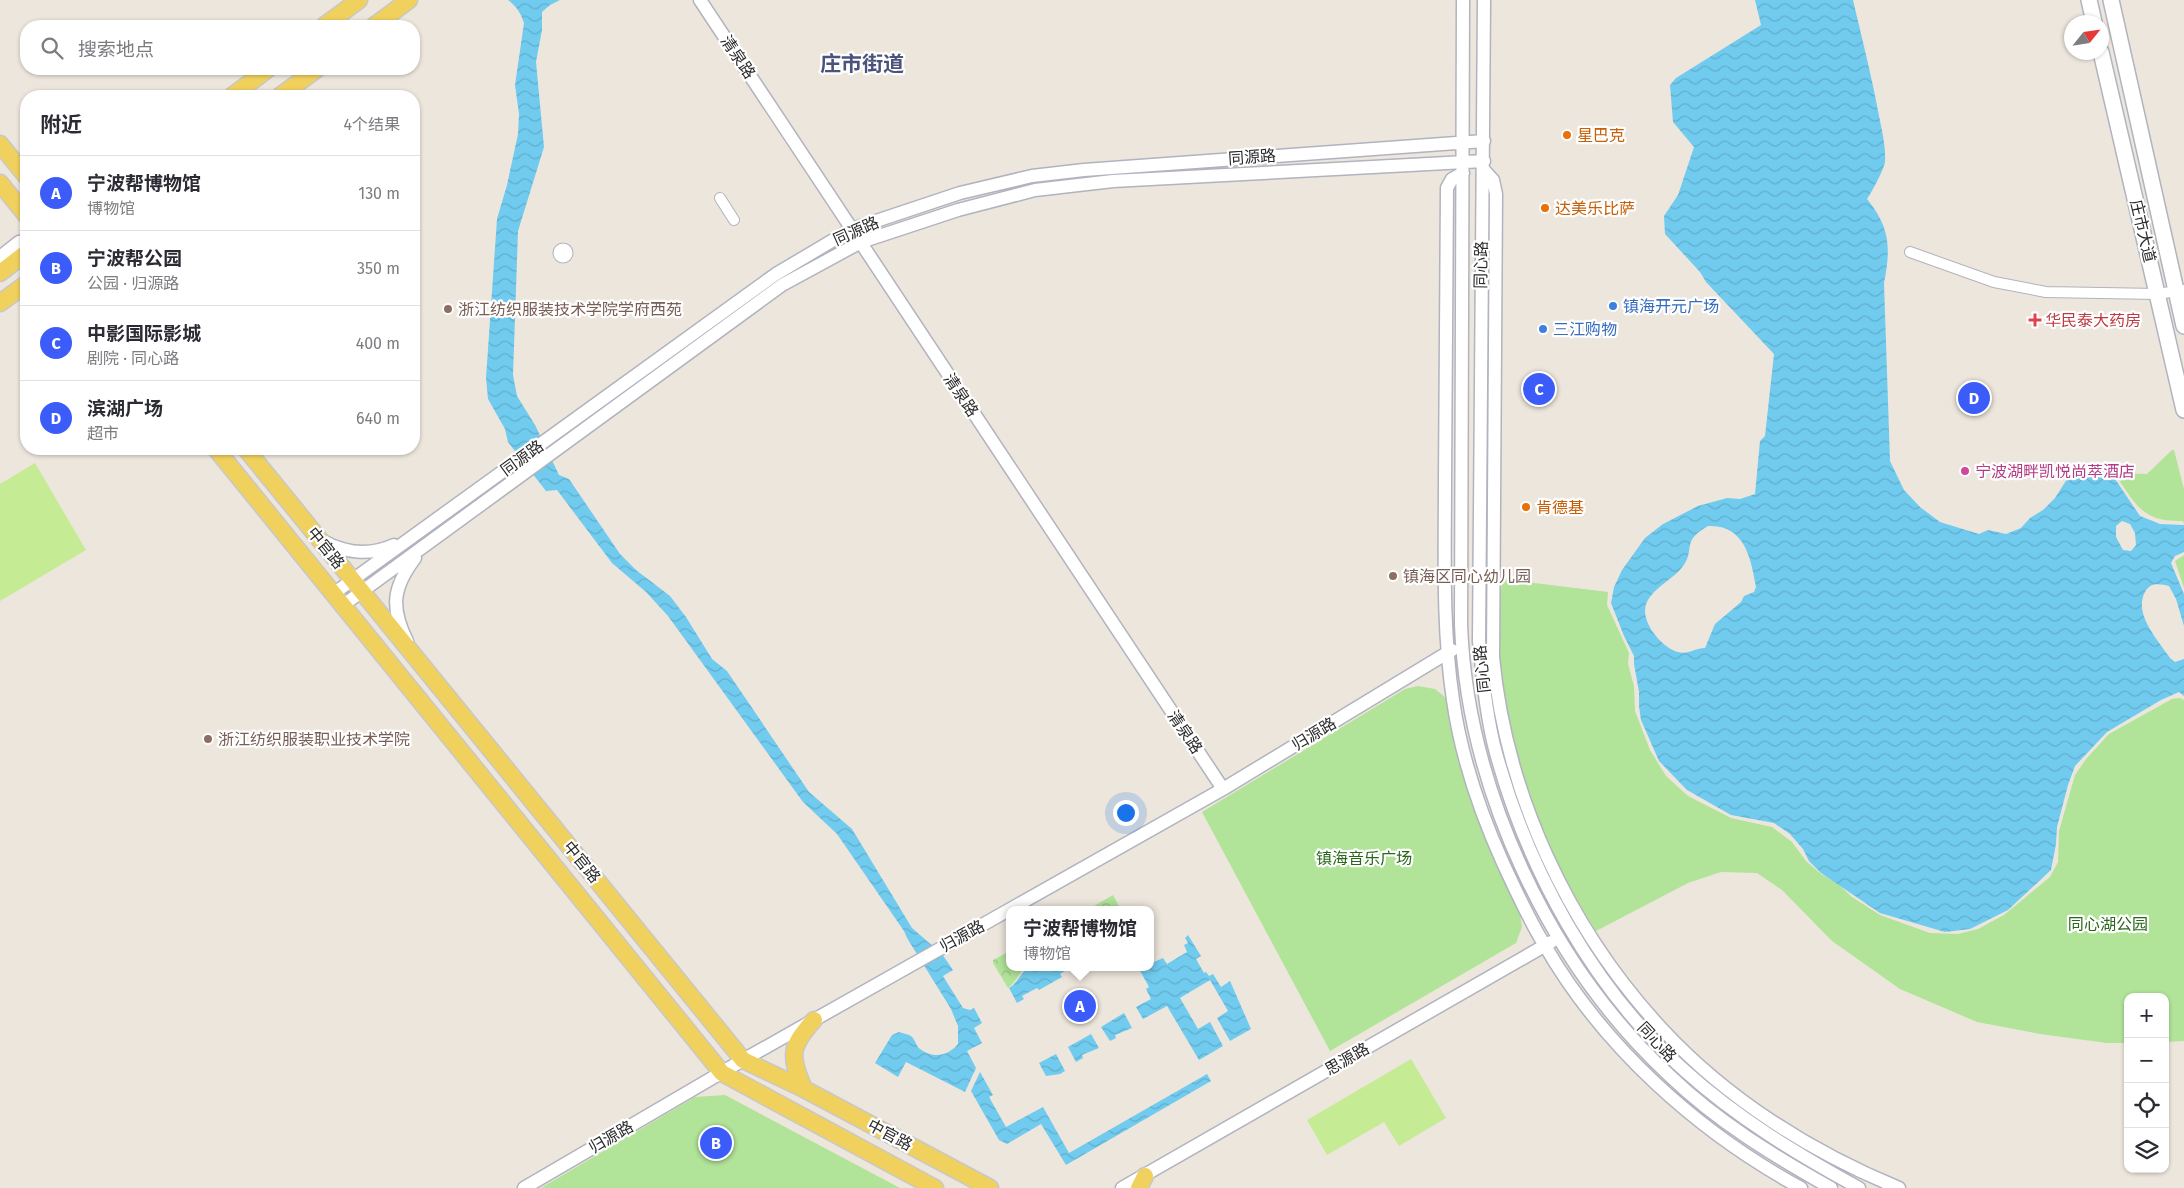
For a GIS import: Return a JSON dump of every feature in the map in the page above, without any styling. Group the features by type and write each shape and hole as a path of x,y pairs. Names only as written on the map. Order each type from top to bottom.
{"main road":[{"path":"332,20 358,0"},
{"path":"382,20 409,0"},
{"path":"2089,0 2092,15"},
{"name":"庄市大道","path":"2110,0 2180,290 2184,326"},
{"name":"庄市大道","path":"2103,60 2184,410"},
{"path":"240,90 260,75"},
{"path":"288,90 309,75"},
{"path":"0,144 20,167"},
{"path":"0,183 20,208"},
{"path":"0,273 20,258"},
{"path":"0,303 20,288"},
{"name":"中官路","path":"221,455 722,1073 935,1188"},
{"name":"中官路","path":"251,455 743,1060 804,1089 990,1188"},
{"path":"804,1089 795,1069 794,1052 799,1037 814,1020"}],"street":[{"name":"清泉路","path":"700,0 1223,789"},
{"name":"同心路","path":"1463,0 1461,645 1475,738 1488,780 1504,826 1524,872 1580,974 1610,1012 1670,1076 1710,1111 1753,1142 1831,1188"},
{"name":"同心路","path":"1484,0 1479,641 1487,711 1496,752 1509,796 1539,871 1571,930 1592,965 1651,1038 1683,1070 1724,1104 1771,1138 1859,1188"},
{"name":"同源路","path":"338,600 357,586 414,536 776,274 852,229 960,193 1032,176 1084,170 1484,141"},
{"name":"同源路","path":"357,586 424,547 782,285 861,242 958,210 1035,190 1114,181 1463,168 1483,165"},
{"path":"1483,165 1493,180 1496,194 1493,657 1496,683 1513,764 1536,833 1560,883 1591,936 1626,987 1663,1030 1710,1074 1756,1110 1808,1144 1860,1172 1899,1188"},
{"path":"1463,168 1452,179 1447,188 1444,628 1453,703 1469,771 1489,831 1520,901 1544,946 1574,990 1614,1040 1649,1076 1706,1126 1778,1175 1802,1188"},
{"path":"720,198 734,220"},
{"path":"0,257 20,242"},
{"path":"1910,252 1994,282 2046,292 2157,294 2180,290"},
{"path":"318,538 345,551 364,552 384,550 414,536"},
{"path":"413,654 396,614 396,597 398,584 424,547"},
{"name":"归源路","path":"1016,906 1223,789 1461,645 1479,641"},
{"name":"归源路","path":"524,1188 743,1060 1006,912"},
{"name":"思源路","path":"1122,1188 1142,1182 1571,930"}],"green space":[{"path":"2174,450 2184,489 2184,524 2183,521 2158,518 2141,509 2114,473 2147,474"},
{"path":"35,463 86,550 0,601 0,484"},
{"path":"2184,555 2184,588 2175,561"},
{"name":"同心湖公园","path":"1502,579 1608,592 1607,605 1629,653 1628,664 1634,686 1635,711 1650,750 1666,776 1688,796 1731,818 1772,827 1792,842 1806,861 1821,874 1838,884 1852,897 1880,915 1930,933 1958,934 1978,929 2004,915 2050,877 2058,862 2059,831 2075,775 2086,759 2109,734 2172,699 2180,698 2184,700 2184,1041 2169,1042 2169,993 2124,993 2124,1043 2107,1043 2040,1034 1977,1022 1900,989 1832,941 1782,890 1757,873 1721,872 1688,883 1596,931 1553,854 1541,828 1522,773 1514,745 1501,679 1499,628"},
{"name":"镇海音乐广场","path":"1418,686 1435,689 1446,698 1482,828 1520,914 1522,927 1516,943 1330,1051 1202,812 1405,689"},
{"path":"1113,895 1119,906 1094,906"},
{"path":"1006,953 1006,971 1022,971 1008,988 993,963 993,960"},
{"path":"1411,1059 1446,1118 1399,1146 1384,1122 1327,1155 1307,1120"},
{"path":"725,1095 900,1188 541,1188 695,1097"}],"water":[{"path":"508,0 560,0 542,12 542,30 536,62 544,147 518,231 513,375 517,396 535,425 559,475 569,479 620,554 636,570 670,596 686,617 712,659 727,671 809,792 852,829 912,928 942,954 953,970 943,976 963,1008 970,1010 974,1008 982,1023 974,1028 982,1043 967,1051 976,1068 965,1092 906,1062 898,1077 875,1063 892,1035 899,1032 911,1036 919,1048 930,1054 940,1055 950,1051 958,1044 958,1026 951,1009 904,931 837,834 803,802 668,616 646,592 612,563 557,490 546,491 508,442 505,429 488,399 486,378 497,219 507,185 518,134 519,114 515,85 524,23 518,10"},
{"path":"1755,0 1853,0 1884,145 1885,162 1878,180 1867,199 1875,209 1887,238 1888,259 1884,283 1890,461 1904,490 1920,507 1940,522 1979,534 1988,530 2006,534 2021,528 2030,518 2043,510 2055,498 2069,476 2079,466 2090,464 2102,466 2111,473 2140,516 2160,524 2184,525 2184,552 2175,556 2171,563 2184,594 2184,626 2176,599 2169,586 2159,584 2147,589 2142,600 2142,609 2148,626 2170,658 2175,662 2184,659 2184,696 2179,692 2161,700 2107,732 2075,766 2057,827 2051,870 2008,910 1970,929 1945,932 1880,913 1821,873 1809,861 1803,849 1790,834 1774,823 1731,815 1687,790 1659,761 1641,720 1634,656 1611,603 1614,587 1622,570 1645,538 1663,524 1698,506 1727,498 1740,499 1755,494 1760,441 1765,436 1774,354 1706,282 1700,272 1665,234 1664,216 1678,195 1694,147 1673,122 1670,85 1676,78 1761,25","holes":["2122,521 2130,524 2135,533 2136,545 2131,551 2123,550 2116,537 2116,526","1708,526 1720,527 1738,537 1744,545 1752,565 1756,587 1754,592 1744,596 1741,602 1715,624 1705,648 1685,653 1678,652 1665,645 1653,632 1646,617 1645,609 1650,596 1683,566 1687,560 1691,541 1694,537"]},
{"path":"1188,935 1201,956 1196,959 1204,973 1206,972 1209,976 1213,974 1221,987 1230,981 1251,1029 1230,1041 1217,1018 1228,1011 1210,980 1180,998 1198,1029 1210,1022 1223,1046 1199,1060 1167,1006 1143,1019 1136,1007 1151,999 1146,989 1149,987 1140,971 1154,971 1154,962 1163,958 1167,964 1187,952 1184,945 1188,943 1185,938"},
{"path":"1025,971 1065,971 1060,974 1062,977 1039,990 1037,988 1022,996 1024,999 1017,1003 1009,988"},
{"path":"1124,1013 1132,1028 1115,1035 1116,1038 1110,1041 1101,1027"},
{"path":"1091,1034 1099,1048 1082,1055 1083,1058 1076,1062 1068,1047"},
{"path":"1056,1054 1065,1071 1060,1074 1046,1076 1039,1063"},
{"path":"980,1072 993,1095 989,1097 1006,1127 1043,1107 1069,1153 1207,1074 1211,1081 1066,1165 1041,1124 1007,1144 999,1140 971,1091"}],"place":[{"name":"星巴克","path":"1567,135"},
{"name":"达美乐比萨","path":"1545,208"},
{"name":"镇海开元广场","path":"1613,306"},
{"name":"浙江纺织服装技术学院学府西苑","path":"448,309"},
{"name":"华民泰大药房","path":"2035,320"},
{"name":"三江购物","path":"1543,329"},
{"name":"中影国际影城","path":"1539,389"},
{"name":"滨湖广场","path":"1974,398"},
{"name":"宁波湖畔凯悦尚萃酒店","path":"1965,471"},
{"name":"肯德基","path":"1526,507"},
{"name":"镇海区同心幼儿园","path":"1393,576"},
{"name":"浙江纺织服装职业技术学院","path":"208,739"},
{"name":"宁波帮博物馆","path":"1080,1006"},
{"name":"宁波帮公园","path":"716,1143"}],"district":[{"name":"庄市街道","path":"862,64"}]}
